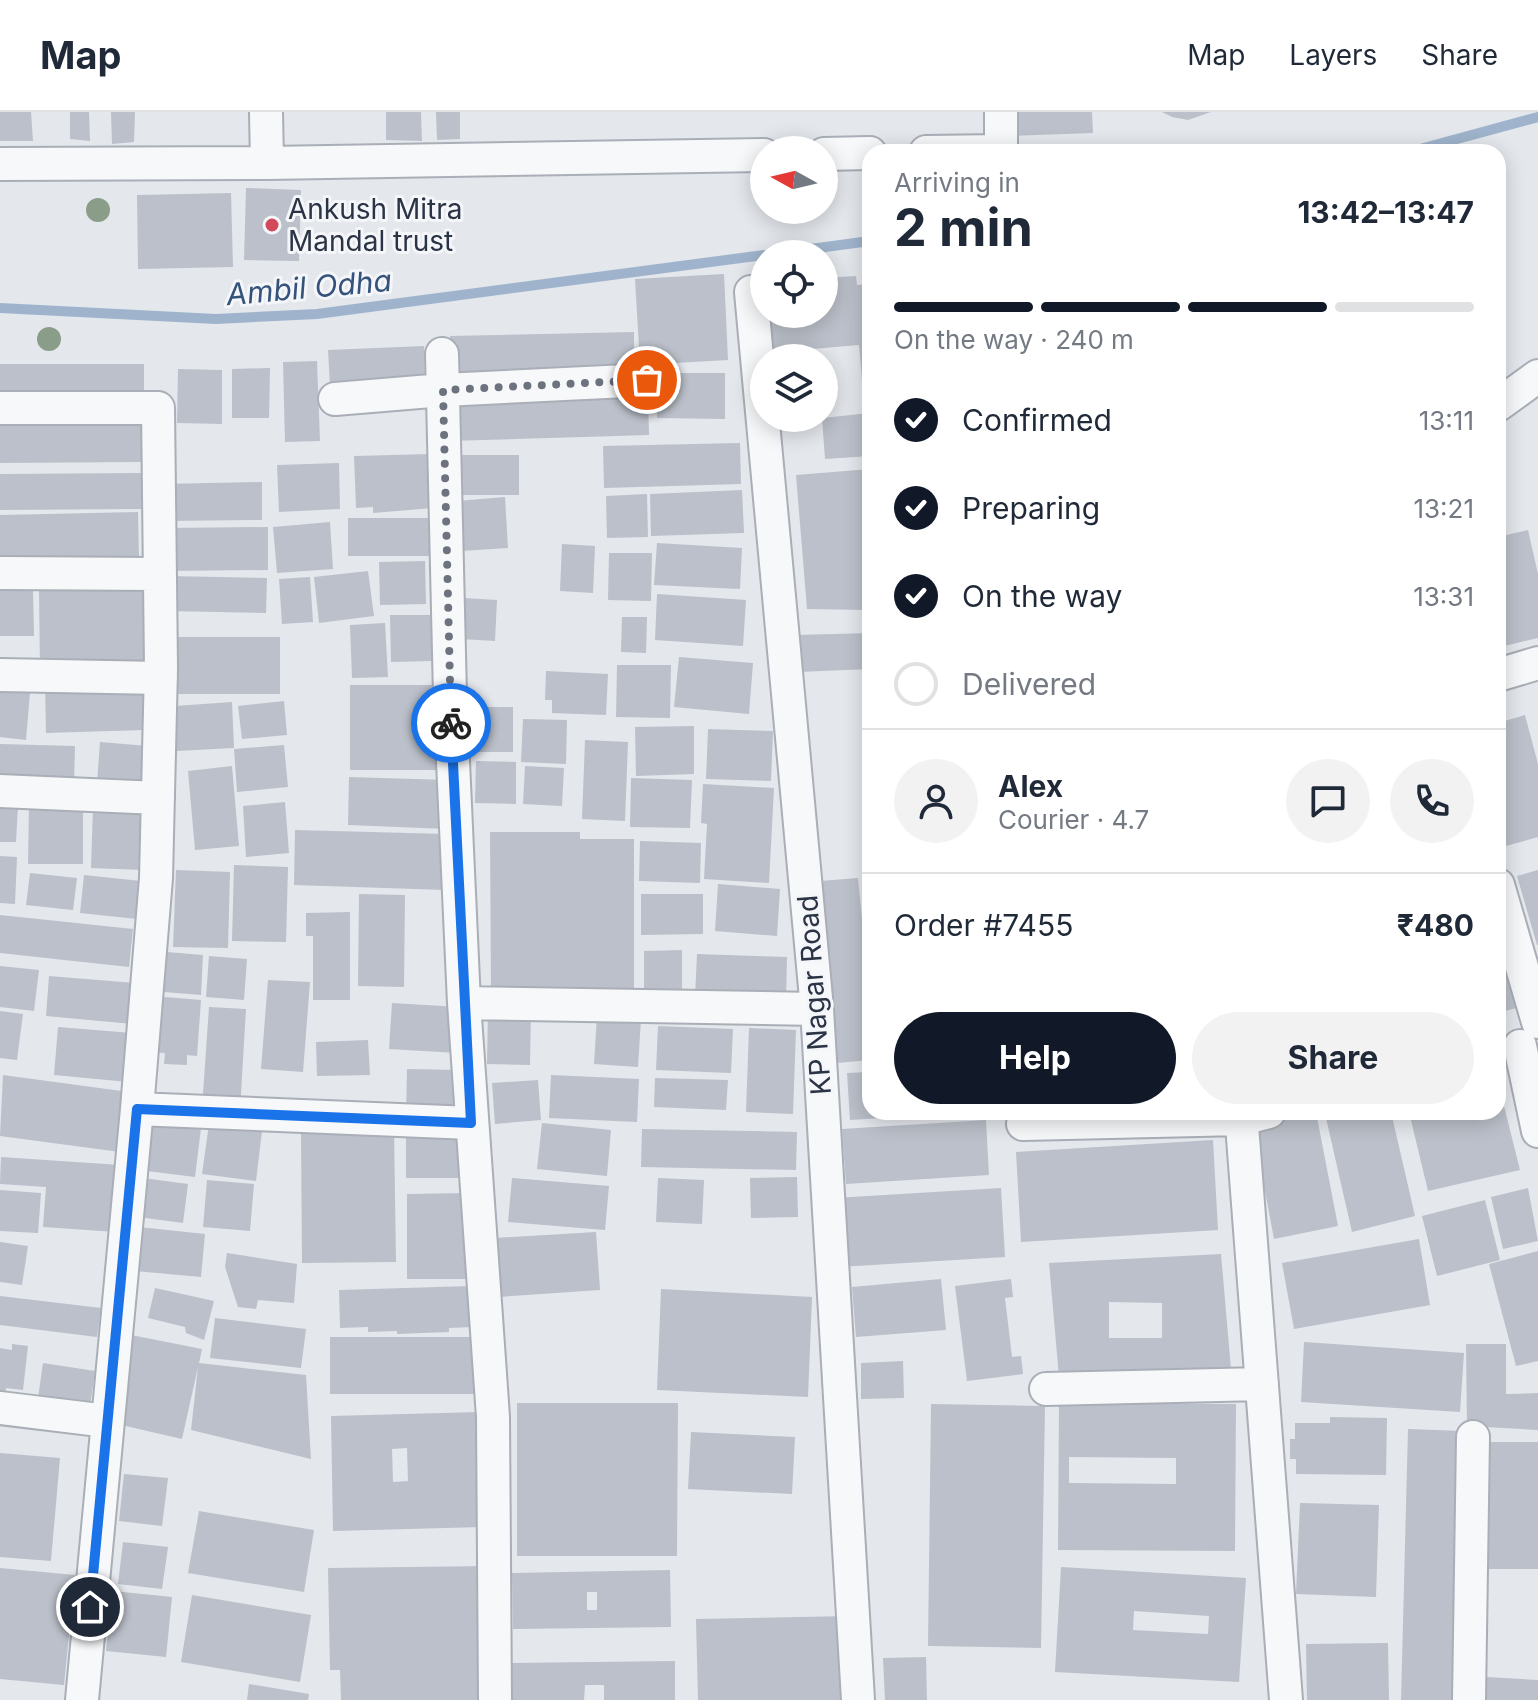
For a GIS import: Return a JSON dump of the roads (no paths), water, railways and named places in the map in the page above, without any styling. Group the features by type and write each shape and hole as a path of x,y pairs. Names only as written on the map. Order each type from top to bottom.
{"street":[{"path":"266,112 267,163"},
{"path":"1001,112 1001,144"},
{"path":"838,154 862,153"},
{"path":"0,164 750,155"},
{"name":"KP Nagar Road","path":"754,328 817,1009 858,1700"},
{"path":"442,354 450,696 464,1003 493,1417 495,1700"},
{"path":"1506,399 1538,376"},
{"path":"335,399 443,390 647,380"},
{"path":"0,408 158,408 161,678 156,878 82,1700"},
{"path":"0,573 160,574"},
{"path":"1506,673 1538,663"},
{"path":"0,675 161,678"},
{"path":"0,791 158,798"},
{"path":"1506,935 1538,1131"},
{"path":"464,1003 817,1009"},
{"path":"137,1109 471,1123"},
{"path":"1023,1124 1114,1120"},
{"path":"1251,1120 1262,1384 1286,1700"},
{"path":"1046,1389 1262,1384"},
{"path":"0,1408 107,1421"},
{"path":"1469,1700 1473,1437"}],"waterway":[{"name":"Ambil Odha","path":"1438,144 1538,117"},
{"name":"Ambil Odha","path":"838,245 862,242"},
{"name":"Ambil Odha","path":"0,308 216,319 317,314 750,257"}],"place":[{"name":"Ankush Mitra Mandal trust","path":"272,225"}]}
